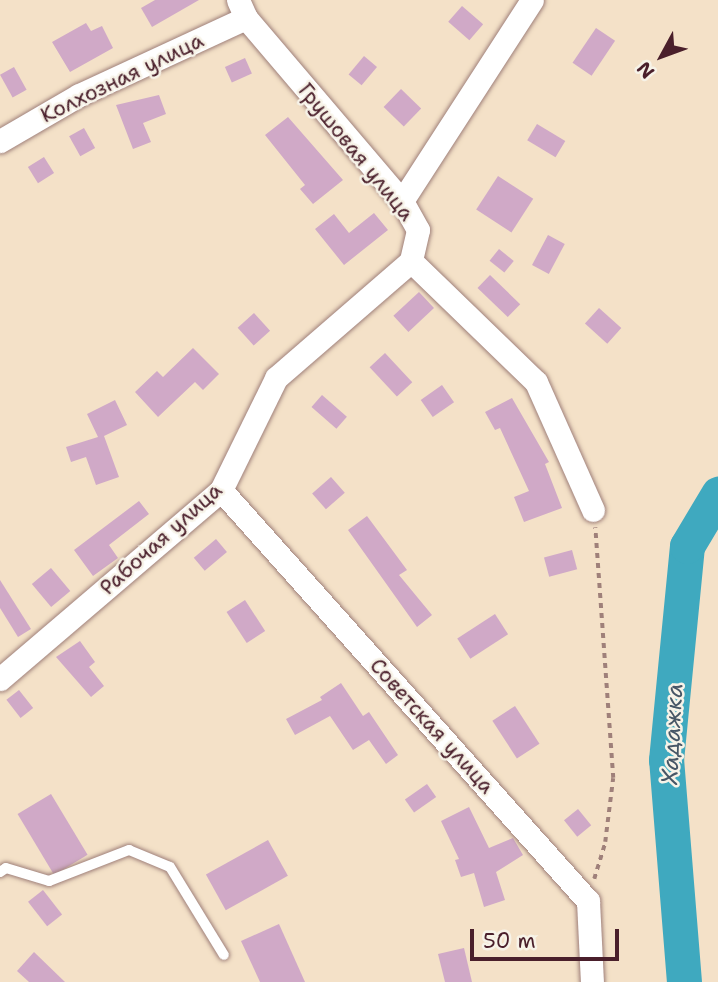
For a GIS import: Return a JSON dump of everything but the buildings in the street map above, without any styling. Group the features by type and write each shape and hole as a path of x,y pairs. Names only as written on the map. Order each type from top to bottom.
{"street":[{"path":"402,201 532,0"},
{"name":"Грушовая улица","path":"242,9 402,201 418,230 411,261"},
{"name":"Колхозная улица","path":"0,141 79,94 242,9"},
{"path":"411,261 536,382 593,510"},
{"name":"Рабочая улица","path":"0,679 221,491 276,378 411,261"},
{"name":"Советская улица","path":"221,491 588,901"},
{"path":"588,901 592,982"}],"lane":[{"path":"0,872 6,868 49,881 129,850 170,867 224,954"}],"path":[{"path":"588,901 605,842 612,778 593,510"}],"waterway":[{"name":"Хадажка","path":"684,982 666,760 687,546 718,494"}]}
